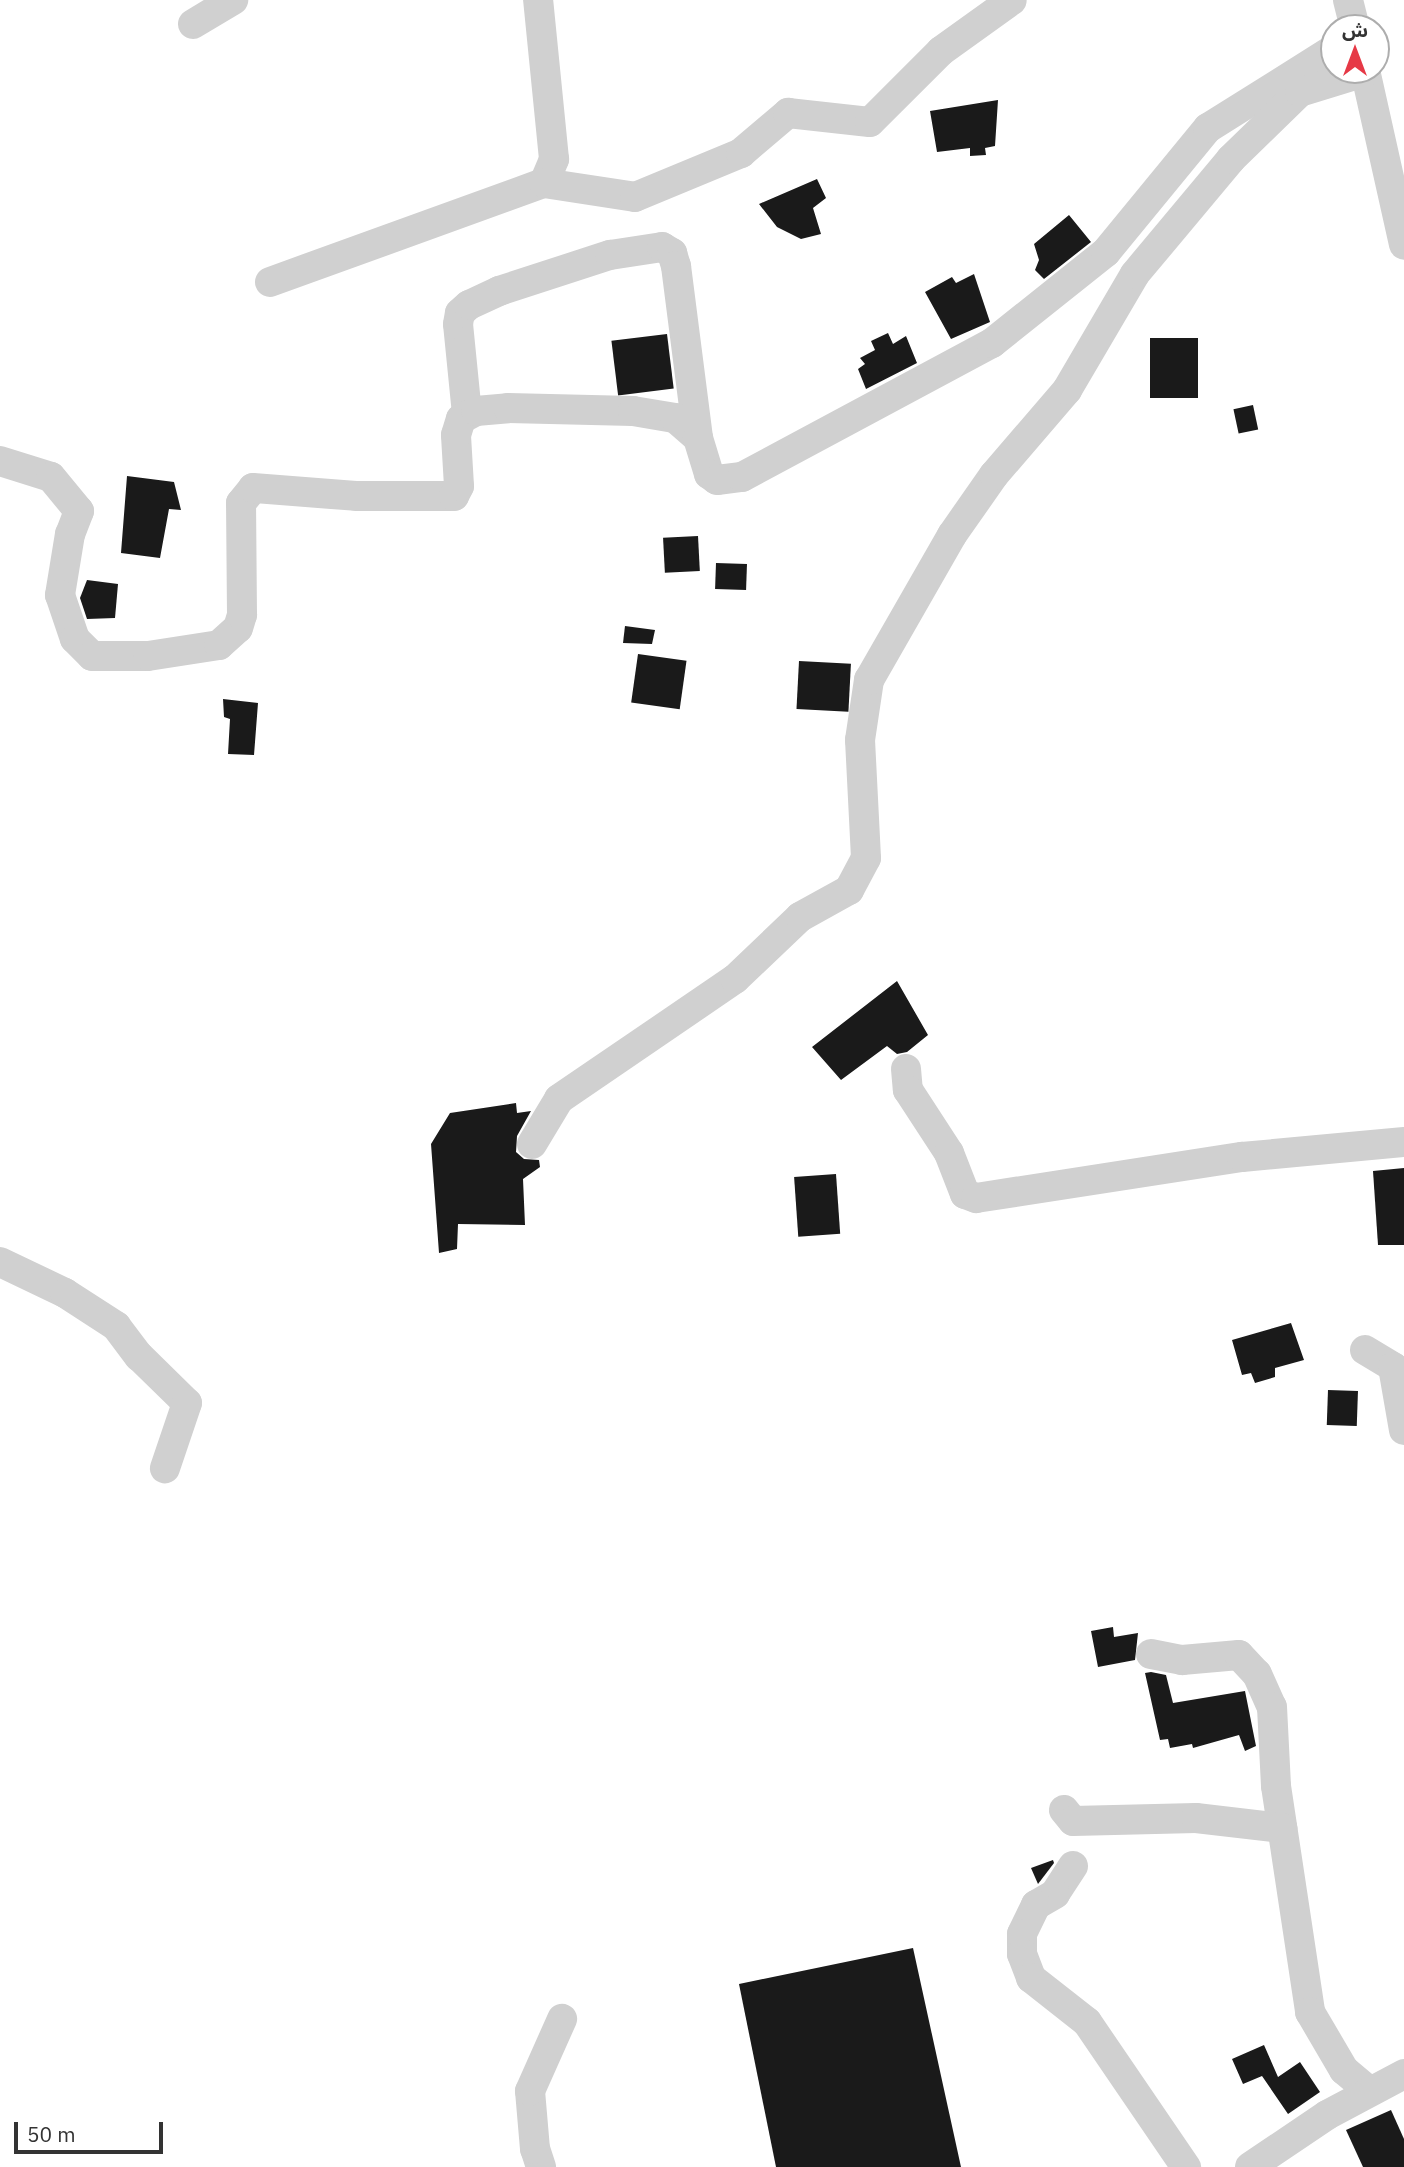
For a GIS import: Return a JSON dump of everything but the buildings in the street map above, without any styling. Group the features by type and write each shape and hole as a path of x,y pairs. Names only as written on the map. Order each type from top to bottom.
{"street":[{"path":"193,24 233,0"},
{"path":"538,0 554,159 544,183"},
{"path":"270,282 544,183 635,197 741,153 788,113 870,122 941,51 1012,0"},
{"path":"0,461 51,477 79,511 70,534 60,594 75,639 92,656 148,656 219,645 238,628 243,599 241,503 253,488 355,496 453,496 458,486 456,435 467,414 458,324 460,313 469,305 499,291 610,255 662,247 672,253 676,266 698,438 709,474 718,480 742,477 959,365 1106,252 1208,128 1320,58"},
{"path":"532,1143 559,1099 735,979 800,917 849,890 866,859 860,740 869,680 952,535 994,475 1067,390 1135,274 1231,159 1300,92 1325,84"},
{"path":"1368,84 1404,245"},
{"path":"467,414 508,408 646,412 685,422 698,438"},
{"path":"906,1069 908,1090 948,1153 965,1194 976,1198 1242,1157 1404,1142"},
{"path":"0,1262 65,1293 116,1326 139,1356 187,1403 165,1468"},
{"path":"1365,1350 1393,1367 1404,1430"},
{"path":"1151,1654 1182,1660 1239,1655 1250,1662 1272,1707 1282,1828 1310,2012 1344,2070 1370,2091"},
{"path":"1064,1810 1073,1821 1196,1818 1282,1828"},
{"path":"1073,1867 1055,1894 1036,1905 1022,1934 1022,1954 1031,1978 1087,2022 1186,2167"},
{"path":"541,2167 535,2149 530,2091 562,2019"},
{"path":"1250,2167 1370,2091 1404,2074"}]}
